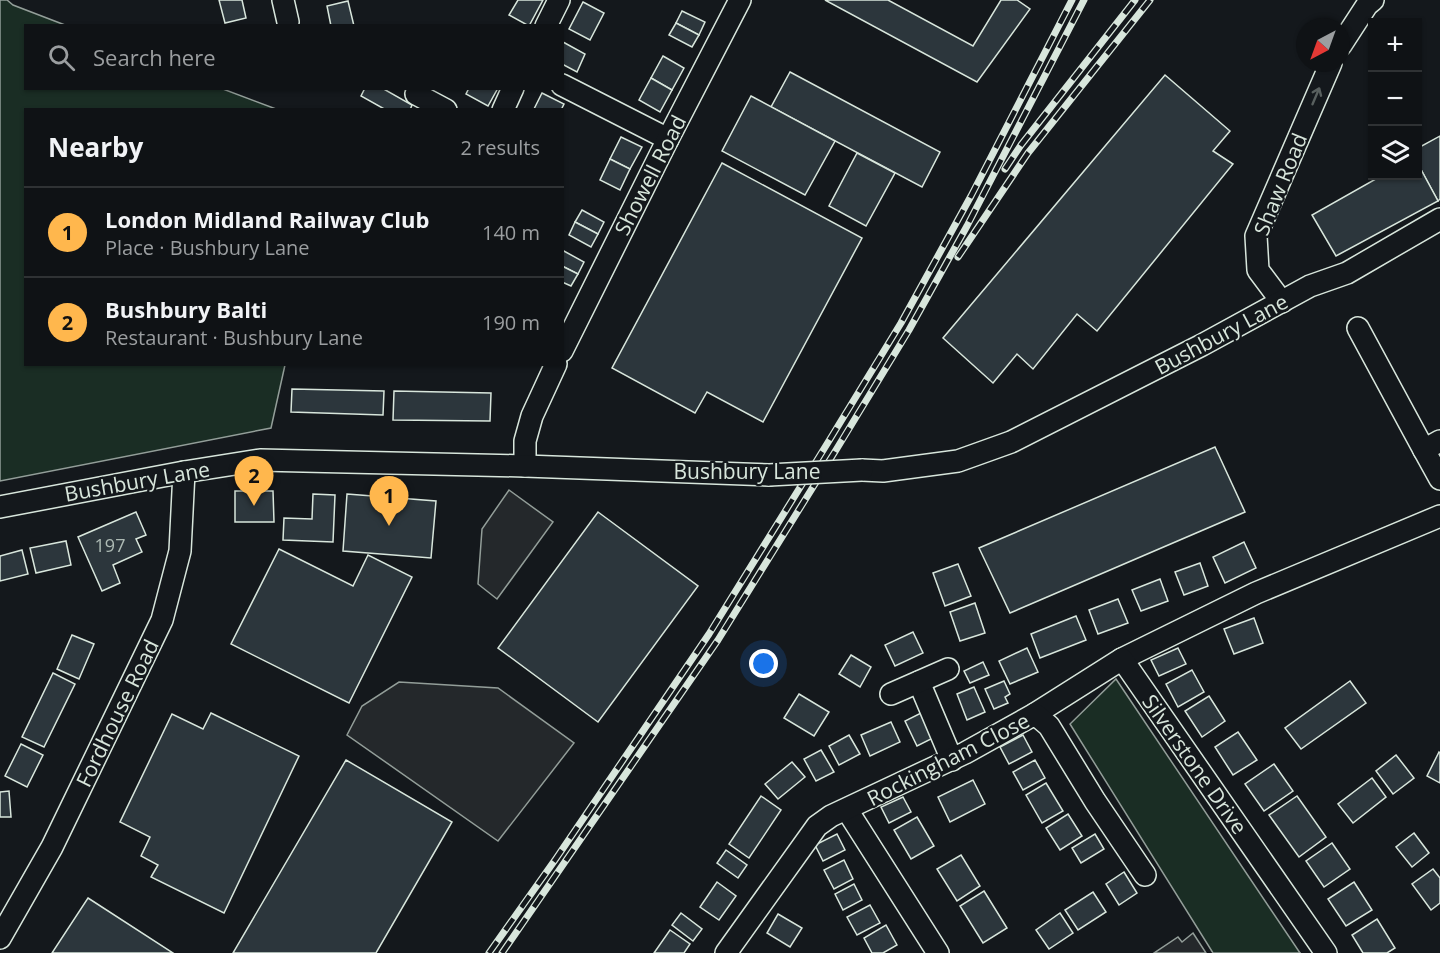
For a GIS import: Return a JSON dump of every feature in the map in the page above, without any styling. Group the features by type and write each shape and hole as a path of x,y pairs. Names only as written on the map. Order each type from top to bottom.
{"street":[{"path":"283,0 288,22"},
{"path":"547,24 559,0"},
{"name":"Showell Road","path":"564,347 740,0"},
{"path":"1350,31 1367,5 1373,0"},
{"name":"Shaw Road","path":"1282,302 1258,270 1256,236 1326,72"},
{"path":"564,86 668,139"},
{"path":"503,108 512,90"},
{"path":"416,94 442,108"},
{"name":"Bushbury Lane","path":"0,507 260,460 525,466 769,475 883,471 957,461 1011,442 1202,345 1310,286 1347,273 1440,219"},
{"path":"1358,328 1432,446 1440,479"},
{"path":"525,466 525,441 532,416 555,366"},
{"name":"Fordhouse Road","path":"0,938 8,906 52,847 162,620 180,551 184,472"},
{"path":"1035,714 1122,659 1256,593 1440,516"},
{"name":"Silverstone Drive","path":"1122,659 1326,953"},
{"path":"891,694 948,669"},
{"path":"919,682 952,760"},
{"name":"Rockingham Close","path":"726,953 817,826 831,816 952,760 1035,714 1049,726 1095,801 1145,875"},
{"path":"847,810 938,953"}],"green space":[{"path":"0,0 7,0 13,5 62,24 24,24 24,90 226,90 273,108 24,108 24,366 285,366 271,428 0,481"},
{"path":"1116,679 1300,953 1213,953 1070,724"}],"shaded area":[{"path":"509,490 553,522 497,599 478,584 482,529"},
{"path":"399,682 498,688 574,743 498,841 347,735 362,706"},
{"path":"1193,933 1206,953 1154,953 1178,937 1182,942"}],"building":[{"path":"219,0 242,0 246,18 225,23"},
{"path":"518,0 543,0 530,24 525,24 509,15"},
{"path":"825,0 888,0 973,46 1001,0 1017,0 1030,9 977,82"},
{"path":"348,1 354,24 331,24 327,6"},
{"path":"583,2 604,13 590,40 569,29"},
{"path":"682,11 705,22 699,35 676,23"},
{"path":"676,23 699,35 692,47 669,35"},
{"path":"564,43 585,54 577,72 564,65"},
{"path":"663,56 684,68 672,90 651,78"},
{"path":"790,72 940,152 922,187 771,107"},
{"path":"1165,75 1230,131 1213,151 1233,164 1097,331 1077,314 1033,369 1017,354 993,383 943,338"},
{"path":"651,78 672,90 660,112 639,100"},
{"path":"364,90 386,90 412,105 411,108 382,108 361,96"},
{"path":"468,90 497,90 488,106 466,94"},
{"path":"542,93 564,104 562,108 534,108"},
{"path":"751,96 835,141 805,195 722,151"},
{"path":"1440,136 1440,199 1438,201 1422,171 1422,146"},
{"path":"621,137 642,147 630,169 610,159"},
{"path":"857,153 895,173 866,226 829,206"},
{"path":"610,159 630,169 620,190 600,180"},
{"path":"722,163 862,238 763,422 707,392 695,413 612,368"},
{"path":"1422,171 1438,201 1336,256 1312,215 1374,180 1422,180"},
{"path":"582,210 604,222 598,234 575,222"},
{"path":"575,222 598,234 591,247 569,235"},
{"path":"564,251 584,262 578,274 564,267"},
{"path":"564,267 578,274 571,286 564,283"},
{"path":"292,389 384,391 383,415 291,412"},
{"path":"394,391 491,393 490,421 393,420"},
{"path":"1215,447 1245,512 1010,613 979,548"},
{"path":"235,491 273,491 274,522 235,522"},
{"path":"313,494 335,495 333,542 283,540 284,518 312,519"},
{"path":"347,494 436,501 431,558 343,551"},
{"path":"136,512 146,535 136,539 142,552 113,565 120,583 102,591 78,537"},
{"path":"598,512 698,586 598,722 498,648"},
{"path":"66,541 71,565 36,573 30,548"},
{"path":"1244,542 1256,568 1225,583 1213,557"},
{"path":"279,549 353,586 368,555 412,577 349,703 231,644"},
{"path":"22,550 28,574 0,581 0,556"},
{"path":"1200,563 1208,586 1184,595 1175,572"},
{"path":"958,564 971,596 945,606 933,573"},
{"path":"1160,579 1168,601 1141,611 1132,590"},
{"path":"1118,599 1128,623 1098,634 1089,610"},
{"path":"975,603 985,633 960,641 950,612"},
{"path":"1076,616 1086,640 1040,658 1031,634"},
{"path":"1254,618 1263,643 1234,654 1224,629"},
{"path":"913,632 923,653 895,666 885,645"},
{"path":"72,635 94,644 79,679 57,669"},
{"path":"1027,648 1038,672 1010,684 999,661"},
{"path":"1178,648 1186,664 1159,676 1151,660"},
{"path":"851,655 871,667 860,687 839,674"},
{"path":"983,662 989,675 970,683 964,671"},
{"path":"1192,670 1204,692 1178,707 1166,684"},
{"path":"53,673 75,684 44,747 22,737"},
{"path":"1004,681 1010,694 1005,697 1008,703 994,709 985,689"},
{"path":"1350,681 1366,703 1301,749 1285,728"},
{"path":"974,687 985,712 967,720 957,694"},
{"path":"799,694 829,712 814,736 784,718"},
{"path":"1209,696 1225,721 1202,737 1185,711"},
{"path":"923,712 935,737 917,746 905,721"},
{"path":"211,713 299,756 224,913 151,877 158,865 141,856 150,837 120,822 172,714 203,729"},
{"path":"891,722 900,742 870,756 861,735"},
{"path":"1238,732 1257,760 1233,775 1215,747"},
{"path":"849,735 860,754 839,765 829,746"},
{"path":"1023,735 1032,752 1009,764 1000,747"},
{"path":"21,744 43,755 27,787 5,776"},
{"path":"821,750 834,772 816,781 804,759"},
{"path":"1440,753 1440,783 1427,776"},
{"path":"1396,755 1414,778 1393,794 1376,771"},
{"path":"346,760 452,822 376,953 233,953"},
{"path":"1035,760 1045,778 1023,790 1013,772"},
{"path":"792,762 805,777 778,799 765,784"},
{"path":"1274,764 1293,791 1264,811 1245,784"},
{"path":"1372,778 1386,797 1353,823 1338,804"},
{"path":"973,780 985,804 950,822 938,797"},
{"path":"1046,783 1063,811 1042,823 1026,795"},
{"path":"9,791 11,817 0,817 0,792"},
{"path":"761,796 781,810 749,858 729,844"},
{"path":"1297,796 1326,837 1299,857 1269,815"},
{"path":"903,797 911,812 889,823 881,807"},
{"path":"1068,814 1082,836 1060,850 1046,828"},
{"path":"917,817 934,846 911,859 894,830"},
{"path":"1414,833 1429,853 1412,867 1396,847"},
{"path":"837,834 845,850 823,861 815,845"},
{"path":"1095,834 1104,849 1081,863 1072,848"},
{"path":"1332,843 1350,869 1324,887 1306,861"},
{"path":"726,850 747,865 738,878 717,863"},
{"path":"961,855 980,886 957,901 937,869"},
{"path":"844,860 853,879 834,889 824,870"},
{"path":"1433,869 1440,878 1440,903 1431,910 1412,884"},
{"path":"1124,872 1137,893 1119,905 1106,884"},
{"path":"717,882 736,896 719,920 700,907"},
{"path":"1354,882 1372,910 1346,926 1328,899"},
{"path":"854,884 862,900 843,910 835,894"},
{"path":"984,891 1007,928 983,943 960,906"},
{"path":"1093,892 1106,912 1078,930 1065,910"},
{"path":"88,898 173,953 52,953"},
{"path":"870,905 880,923 857,935 847,917"},
{"path":"681,913 702,929 693,941 672,925"},
{"path":"1060,913 1073,933 1049,949 1036,930"},
{"path":"778,914 802,928 790,947 767,933"},
{"path":"1377,919 1395,948 1387,953 1363,953 1352,935"},
{"path":"886,925 897,945 883,953 872,953 864,938"},
{"path":"670,930 690,944 684,953 654,953"}],"railway":[{"path":"489,953 709,634 827,444 901,323 971,196 1072,0"},
{"path":"502,953 718,640 836,450 909,330 967,226 1084,0"},
{"path":"1005,169 1021,145 1135,0"},
{"path":"958,257 1028,153 1150,0"}],"place":[{"name":"Bushbury Balti","path":"254,506"},
{"name":"London Midland Railway Club","path":"389,526"}]}
